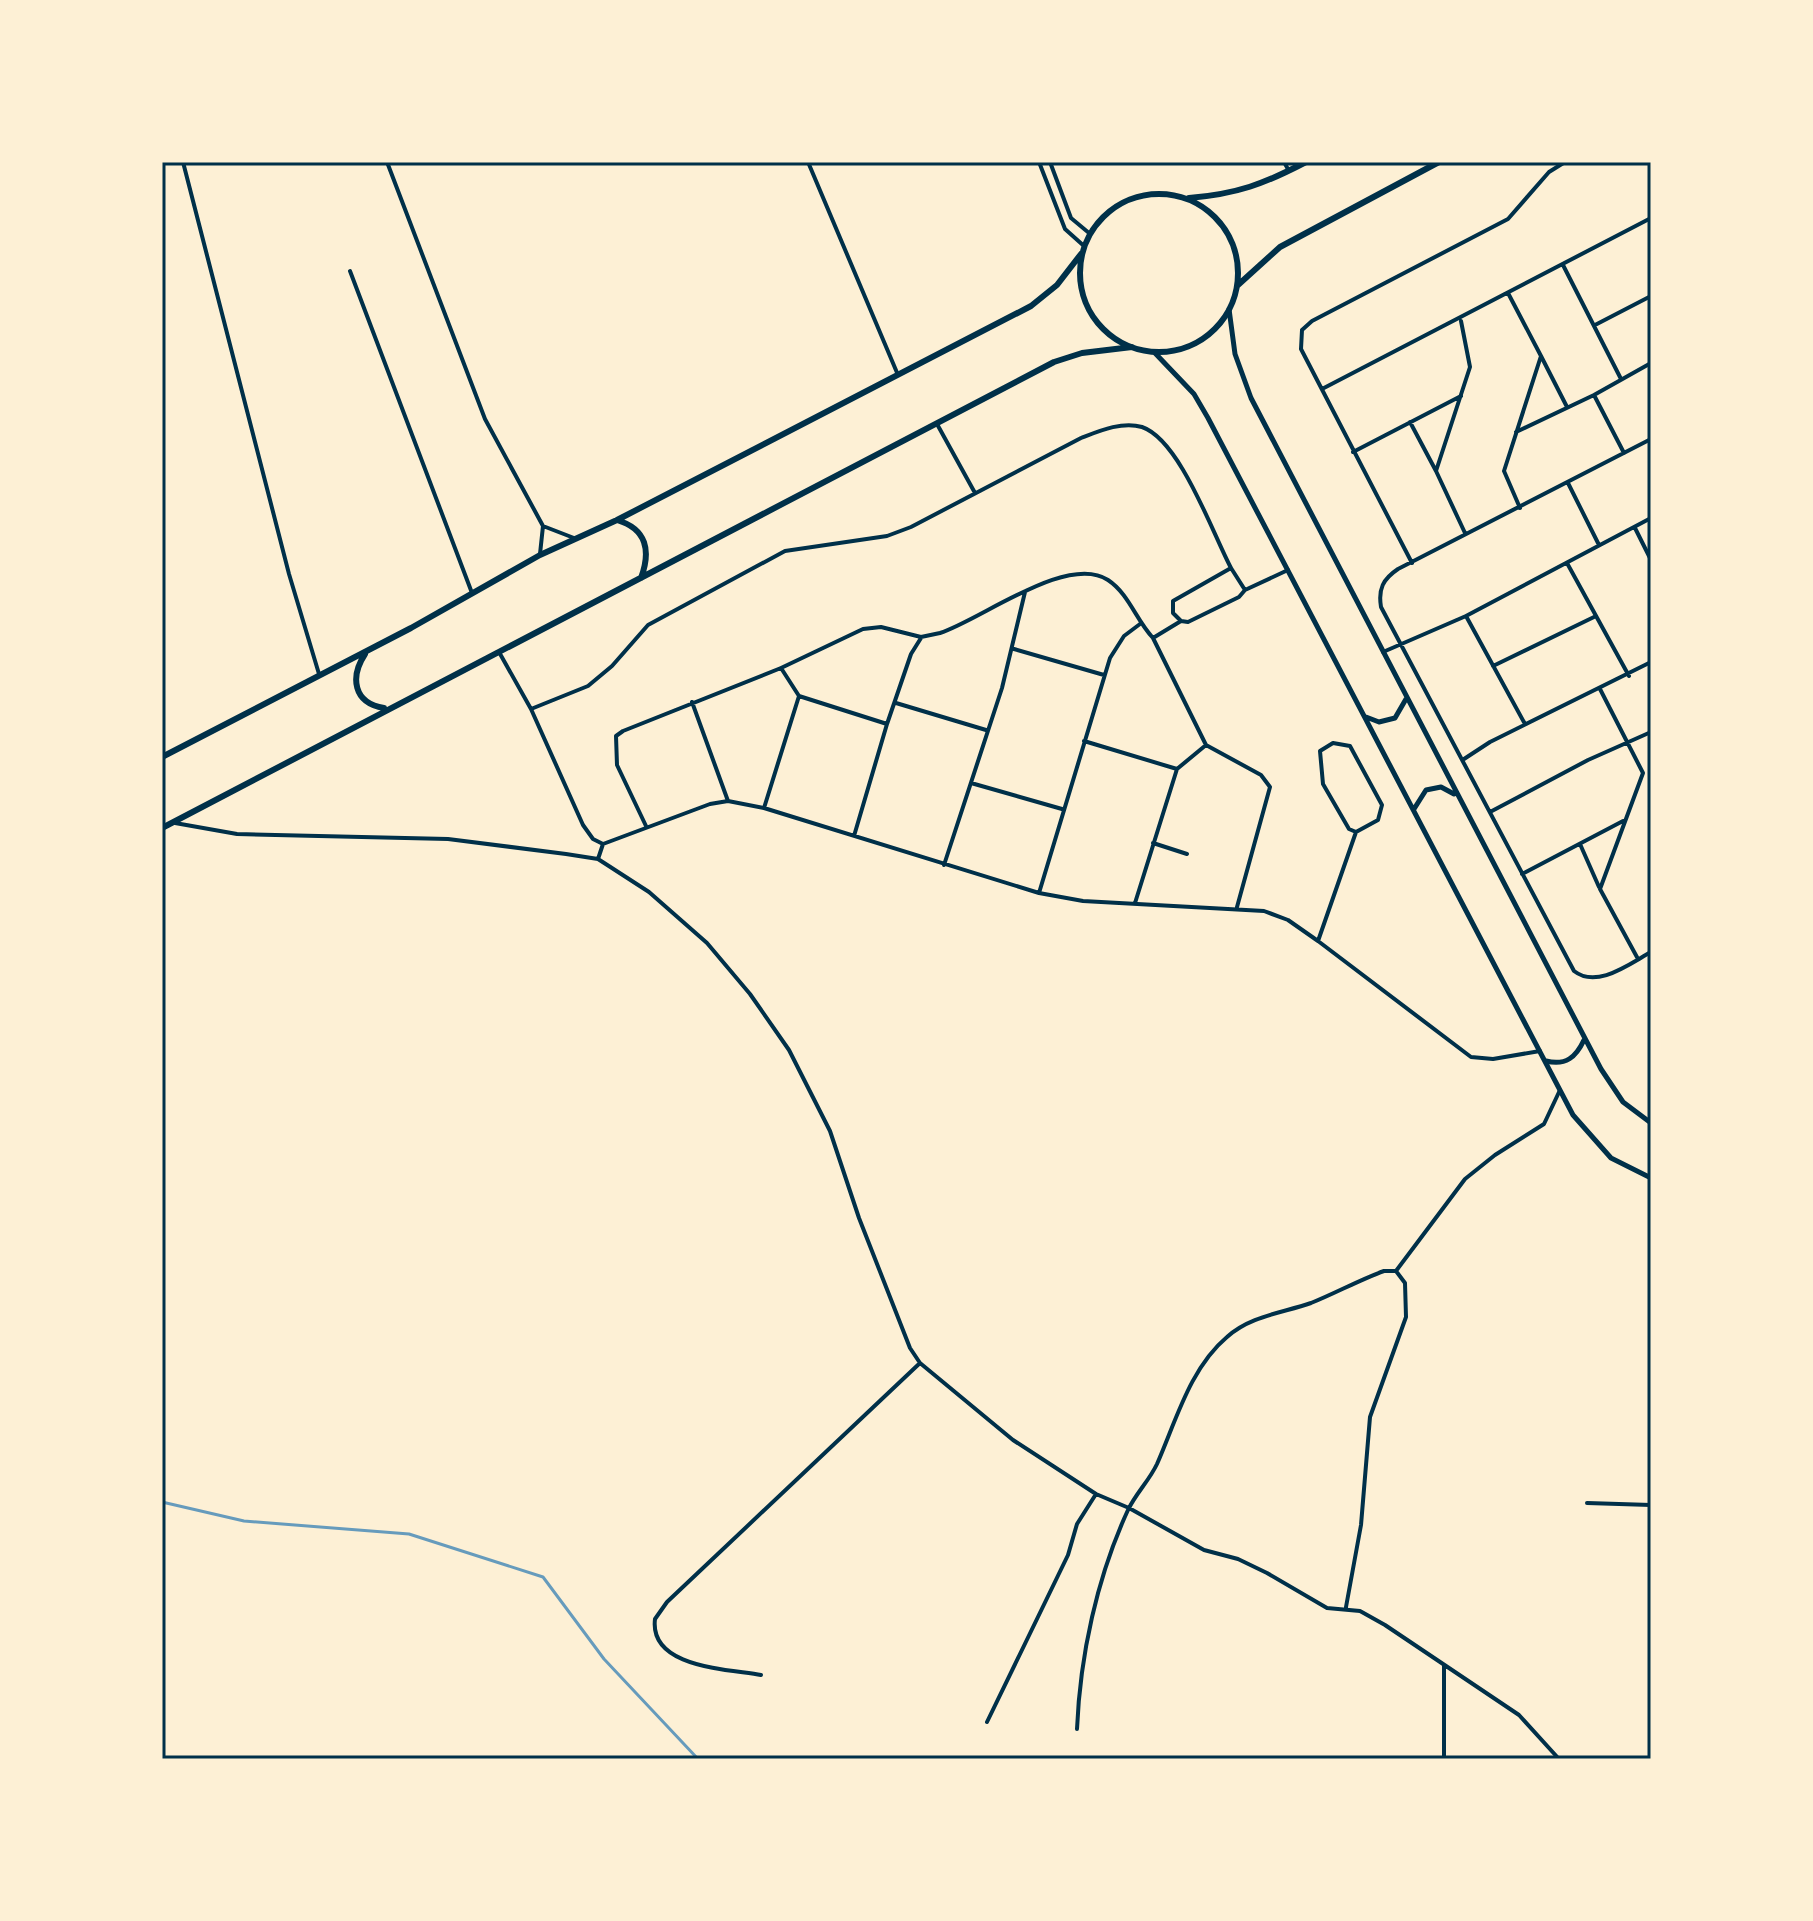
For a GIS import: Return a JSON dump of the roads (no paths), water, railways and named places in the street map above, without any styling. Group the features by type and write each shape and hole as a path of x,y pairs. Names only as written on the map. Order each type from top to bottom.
{"main road":[{"path":"1188,199 1231,195 1306,162"},
{"path":"1238,285 1280,247 1439,162"},
{"path":"162,828 386,708 1054,362 1082,353 1132,347 1154,352 1177,350 1198,342 1216,328 1229,309 1238,285 1237,258 1228,233 1211,212 1188,199 1166,193 1143,195 1112,209 1089,233 1084,246 1079,278 1084,301 1104,329 1132,347"},
{"path":"162,757 367,651 540,555 617,520 1031,306 1057,285 1081,254"},
{"path":"617,520 636,528 644,541 647,559 641,578"},
{"path":"367,651 357,668 357,690 370,705 386,708"}],"street":[{"path":"183,162 285,559 319,674"},
{"path":"387,162 485,419 543,526 540,555"},
{"path":"808,162 898,375"},
{"path":"1039,162 1065,229 1084,246"},
{"path":"1050,162 1071,218 1089,233"},
{"path":"1284,162 1289,171"},
{"path":"1412,563 1299,343 1307,325 1508,219 1549,172 1565,162"},
{"path":"1322,389 1460,320 1651,218"},
{"path":"1563,265 1621,379"},
{"path":"350,271 472,593"},
{"path":"1508,293 1567,407"},
{"path":"1595,325 1651,296"},
{"path":"1229,309 1235,354 1246,387 1455,794 1584,1040 1623,1102 1651,1123"},
{"path":"1436,471 1471,360 1460,320"},
{"path":"1154,352 1194,394 1573,1115 1611,1158 1651,1178"},
{"path":"1520,508 1504,471 1541,356"},
{"path":"1516,432 1594,395 1651,363"},
{"path":"1353,452 1462,395"},
{"path":"1594,395 1624,453"},
{"path":"1410,422 1465,533"},
{"path":"937,424 975,493"},
{"path":"531,709 588,686 612,666 648,625 785,551 887,536 1081,438 1110,428 1140,426 1168,444 1245,590"},
{"path":"1651,439 1412,563 1385,579 1379,595 1381,607 1464,759 1563,955 1579,976 1608,975 1651,952"},
{"path":"1568,483 1599,545"},
{"path":"1383,652 1466,616 1651,518"},
{"path":"543,526 574,538"},
{"path":"1635,528 1651,560"},
{"path":"1567,563 1629,676"},
{"path":"1181,621 1173,613 1173,601 1231,568"},
{"path":"1153,638 1181,621 1207,615 1245,590 1288,570"},
{"path":"646,826 617,765 616,736 692,702 781,668 863,629 881,627 921,637 958,627 1058,578 1092,573 1106,578 1124,595 1140,624 1153,638 1206,745 1261,775 1270,787 1237,907"},
{"path":"944,865 1013,648 1025,592"},
{"path":"1466,616 1525,724"},
{"path":"1493,666 1594,617"},
{"path":"1039,893 1104,675 1115,647 1140,624"},
{"path":"854,836 887,724 911,654 921,637"},
{"path":"1013,648 1104,675"},
{"path":"499,652 531,709 583,825 593,839 603,844"},
{"path":"1464,759 1525,724 1629,676 1651,662"},
{"path":"781,668 799,696 887,724"},
{"path":"1600,689 1643,773 1600,889"},
{"path":"764,808 799,696"},
{"path":"1365,716 1387,721 1401,712 1407,698"},
{"path":"692,702 728,801"},
{"path":"896,703 987,730"},
{"path":"1490,812 1651,732"},
{"path":"1084,741 1177,769"},
{"path":"1318,941 1356,832 1378,820 1382,805 1350,746 1333,743 1320,751 1320,775 1342,820 1356,832"},
{"path":"1135,903 1177,769 1206,745"},
{"path":"971,783 1062,809"},
{"path":"1414,810 1426,790 1441,787 1455,794"},
{"path":"598,859 603,844 646,826 728,801 764,808 1039,893 1083,901 1237,907 1288,920 1471,1057 1493,1059 1540,1051"},
{"path":"1522,874 1626,820"},
{"path":"172,823 237,834 448,839 598,859 649,892 707,943 750,994 789,1050 830,1131 859,1218 910,1348 920,1363 1013,1440 1096,1494 1129,1508 1204,1550 1238,1559 1327,1608 1346,1607 1360,1611 1519,1715 1559,1759"},
{"path":"1153,843 1187,854"},
{"path":"1580,843 1600,889 1638,959"},
{"path":"1545,1061 1560,1063 1571,1059 1584,1040"},
{"path":"1396,1271 1425,1235 1452,1193 1495,1155 1544,1124 1560,1090"},
{"path":"1077,1729 1090,1626 1104,1576 1129,1508 1149,1480 1189,1389 1207,1358 1224,1338 1254,1320 1310,1303 1384,1271 1396,1271"},
{"path":"1346,1607 1361,1525 1368,1425 1406,1317 1405,1283 1396,1271"},
{"path":"761,1675 671,1654 657,1640 655,1619 667,1602 920,1363"},
{"path":"987,1722 1068,1555 1077,1524 1096,1494"},
{"path":"1587,1503 1651,1505"},
{"path":"1444,1665 1444,1759"}],"waterway":[{"path":"162,1502 244,1521 409,1534 543,1577 604,1659 698,1759"}]}
